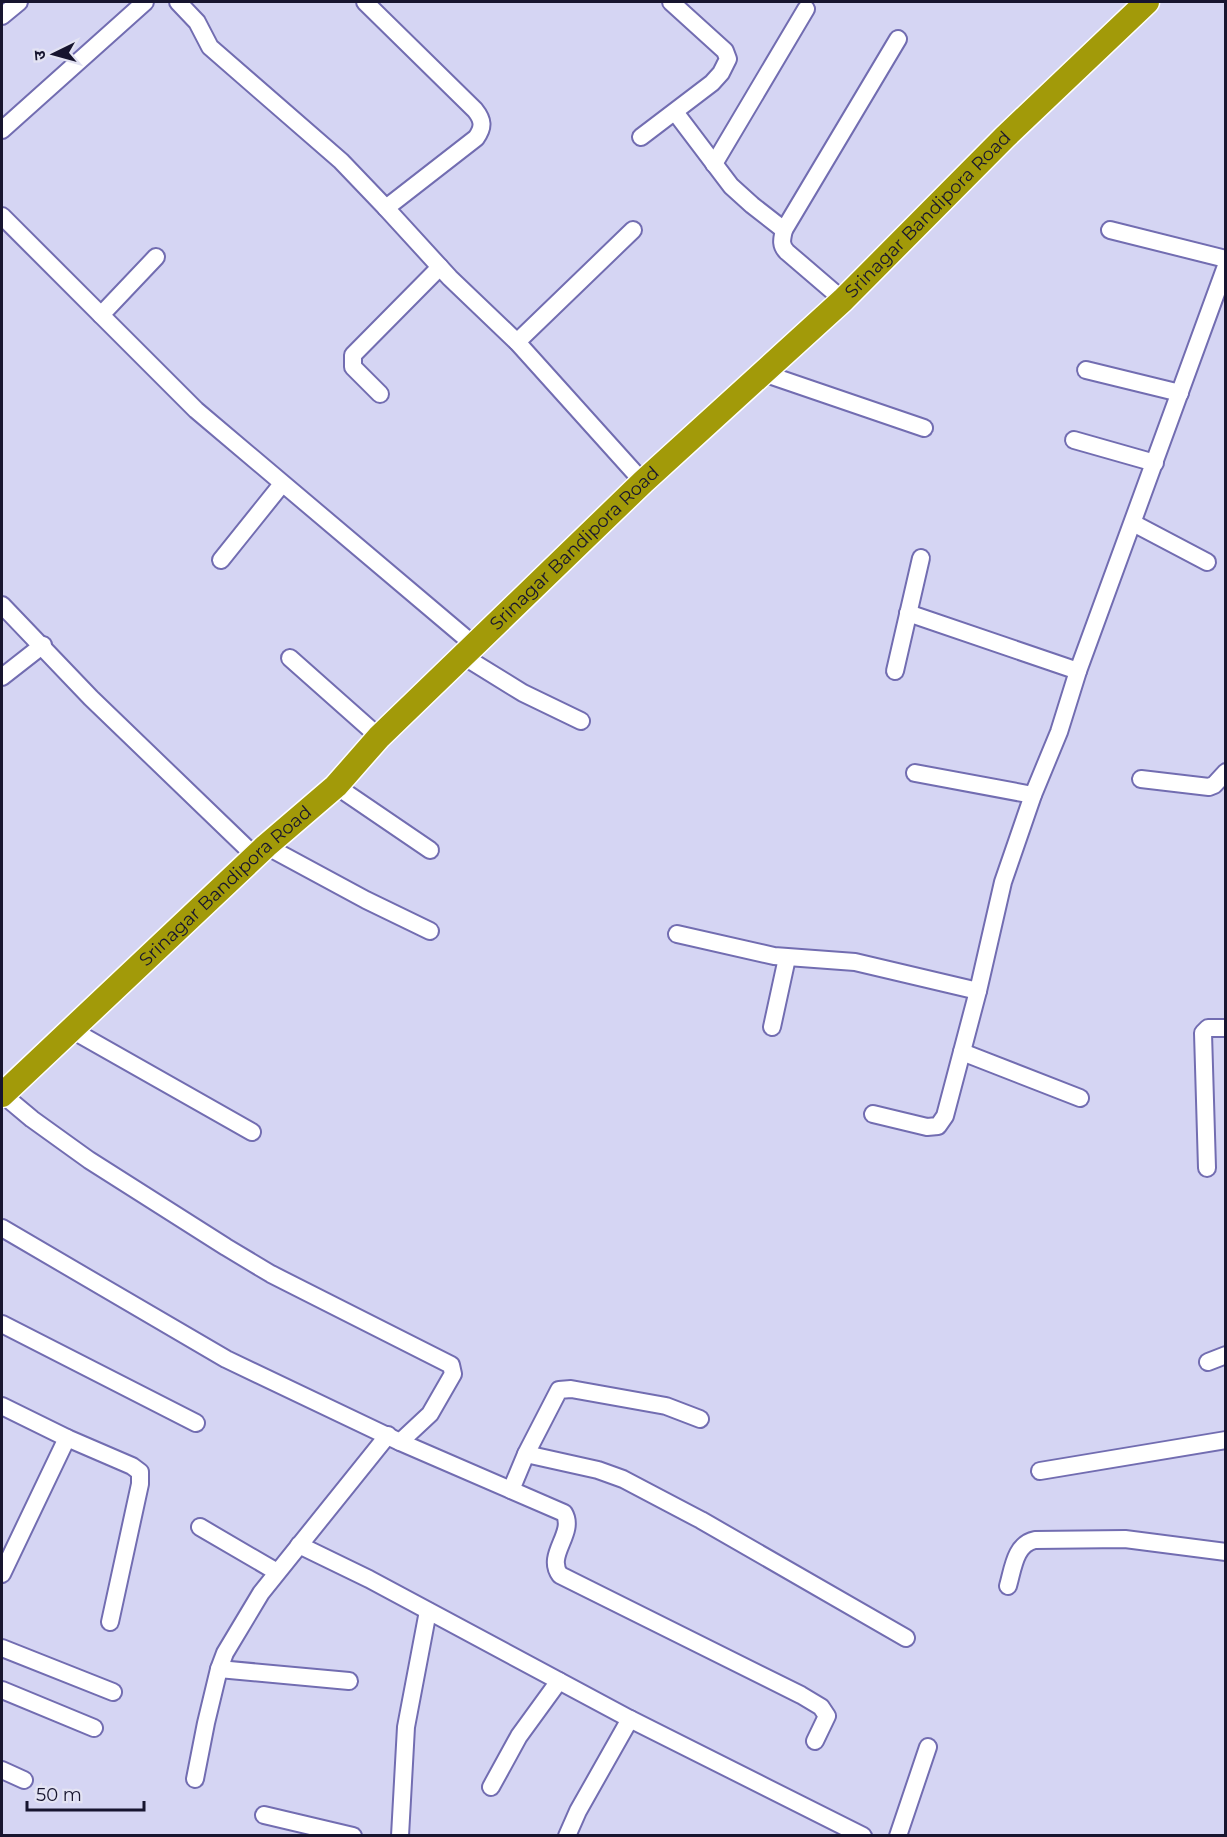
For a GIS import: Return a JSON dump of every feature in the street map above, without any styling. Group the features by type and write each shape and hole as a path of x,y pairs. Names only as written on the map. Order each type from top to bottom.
{"highway":[{"name":"Srinagar Bandipora Road","path":"2,1094 261,852 336,786 379,737 644,482 843,300 1005,137 1147,2"}],"street":[{"path":"2,16 19,2"},
{"path":"2,130 145,2"},
{"path":"178,2 197,22 210,46 341,161 440,267 517,342 644,482"},
{"path":"365,2 475,110 481,117 482,124 481,131 476,138 386,208"},
{"path":"641,137 712,83 721,73 728,58 725,51 691,9 671,2"},
{"path":"714,164 806,9"},
{"path":"843,300 784,249 781,241 784,230 898,39"},
{"path":"675,112 731,186 784,230"},
{"path":"2,216 196,410 468,651 523,693 581,721"},
{"path":"517,342 633,230"},
{"path":"1110,230 1226,259"},
{"path":"101,315 156,257"},
{"path":"873,1114 927,1127 938,1126 945,1116 978,991 1003,882 1226,266"},
{"path":"380,394 353,367 353,355 440,267"},
{"path":"1086,370 1180,393"},
{"path":"763,373 924,428"},
{"path":"1074,440 1155,463"},
{"path":"221,560 282,484"},
{"path":"1133,523 1207,562"},
{"path":"895,671 921,558"},
{"path":"2,605 92,698 261,852 430,931"},
{"path":"908,613 1078,671"},
{"path":"2,677 42,645"},
{"path":"290,658 379,737"},
{"path":"1141,779 1209,786 1214,785 1226,772"},
{"path":"915,773 1033,795"},
{"path":"336,786 430,850"},
{"path":"677,934 787,958 855,962 978,991"},
{"path":"772,1027 787,958"},
{"path":"1206,1168 1203,1033 1208,1028 1226,1028"},
{"path":"72,1030 252,1132"},
{"path":"962,1052 1080,1098"},
{"path":"2,1094 89,1160 226,1247 271,1274 451,1365 453,1374 423,1422 394,1439 299,1545 277,1572 243,1622 225,1653 219,1670 195,1779"},
{"path":"2,1228 226,1359 394,1439 564,1513 567,1525 555,1562 560,1575 821,1707 826,1716 825,1722 815,1741"},
{"path":"2,1324 196,1423"},
{"path":"1208,1362 1226,1355"},
{"path":"512,1490 526,1454 559,1390 565,1388 666,1406 700,1419"},
{"path":"2,1406 67,1438 132,1466 140,1472 141,1477 110,1622"},
{"path":"2,1574 67,1438"},
{"path":"1040,1471 1226,1440"},
{"path":"526,1454 598,1470 624,1479 701,1520 906,1638"},
{"path":"201,1527 277,1572"},
{"path":"1008,1586 1019,1550 1032,1540 1125,1539 1226,1552"},
{"path":"299,1545 429,1611 630,1719 863,1836"},
{"path":"400,1836 406,1727 429,1611"},
{"path":"2,1648 113,1692"},
{"path":"219,1670 349,1681"},
{"path":"491,1787 519,1736 559,1681"},
{"path":"2,1690 94,1728"},
{"path":"567,1836 578,1810 630,1719"},
{"path":"898,1836 928,1747"},
{"path":"2,1770 24,1780"},
{"path":"264,1815 322,1832 352,1836"}]}
